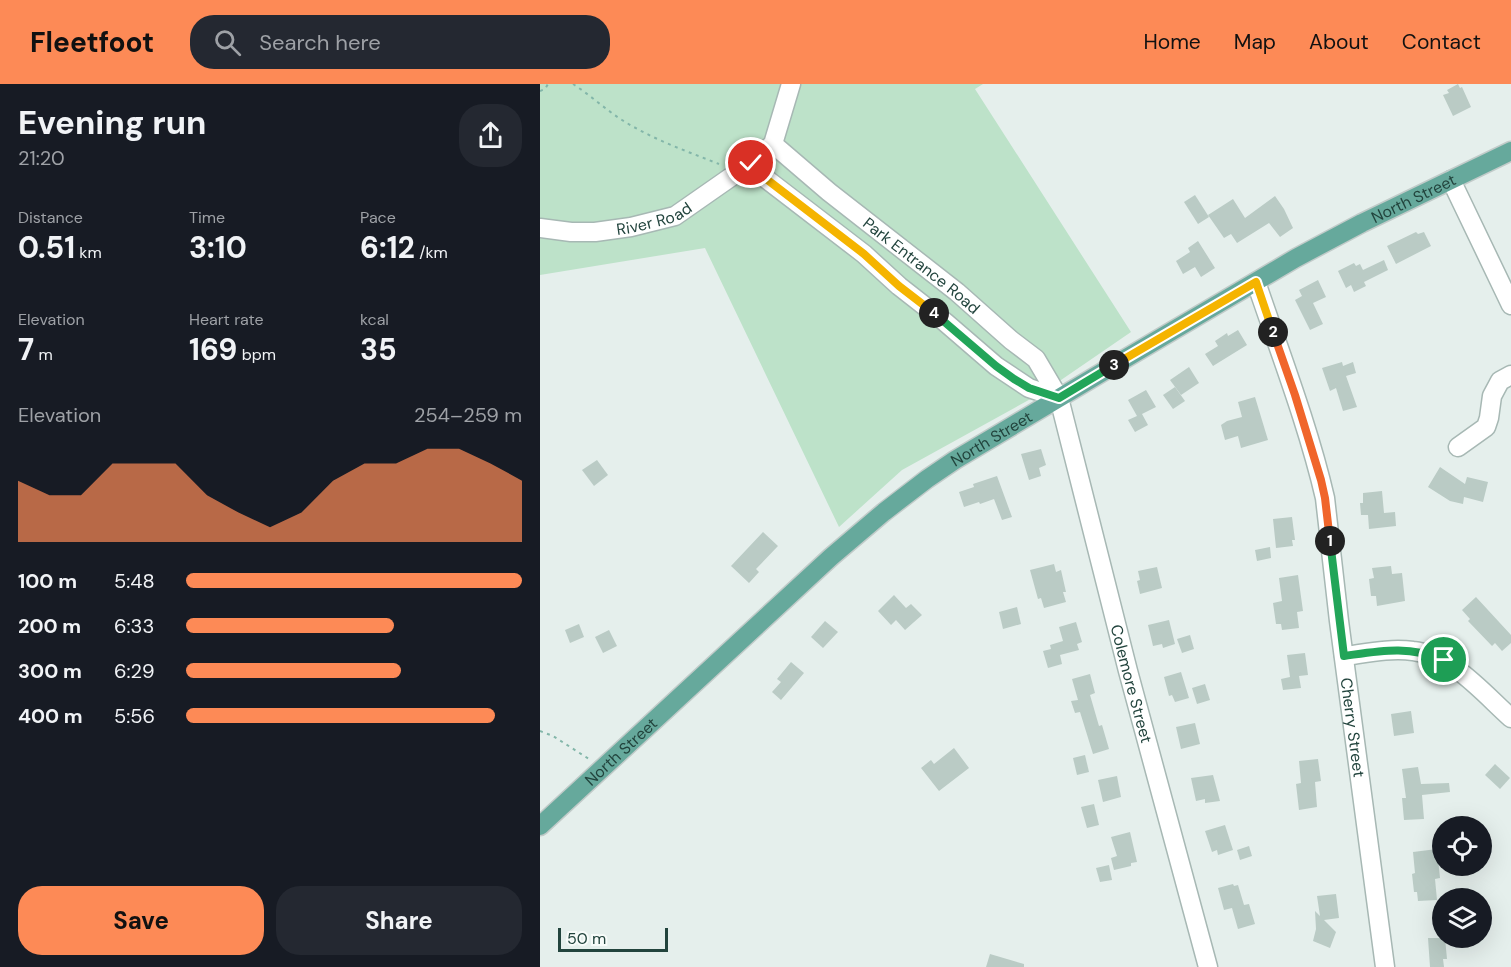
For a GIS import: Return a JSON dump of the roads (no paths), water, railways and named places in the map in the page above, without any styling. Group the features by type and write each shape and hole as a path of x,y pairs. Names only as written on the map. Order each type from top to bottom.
{"main road":[{"name":"North Street","path":"540,826 831,557 927,479 1059,398 1327,241 1511,152"}],"street":[{"path":"772,144 791,84"},
{"name":"River Road","path":"540,228 595,232 631,227 675,216 751,163 772,144"},
{"name":"Park Entrance Road","path":"772,144 829,192 957,292 1036,359 1059,398"},
{"path":"751,163 765,178 864,254 996,366 1029,388 1059,398"},
{"path":"1451,180 1511,305"},
{"name":"Cherry Street","path":"1256,282 1295,395 1321,480 1385,967"},
{"path":"1458,447 1485,427 1489,418 1492,396 1500,381 1511,375"},
{"name":"Colemore Street","path":"1059,398 1128,671 1208,967"},
{"path":"1344,656 1397,650 1416,651 1435,656 1459,671 1511,718"}]}
